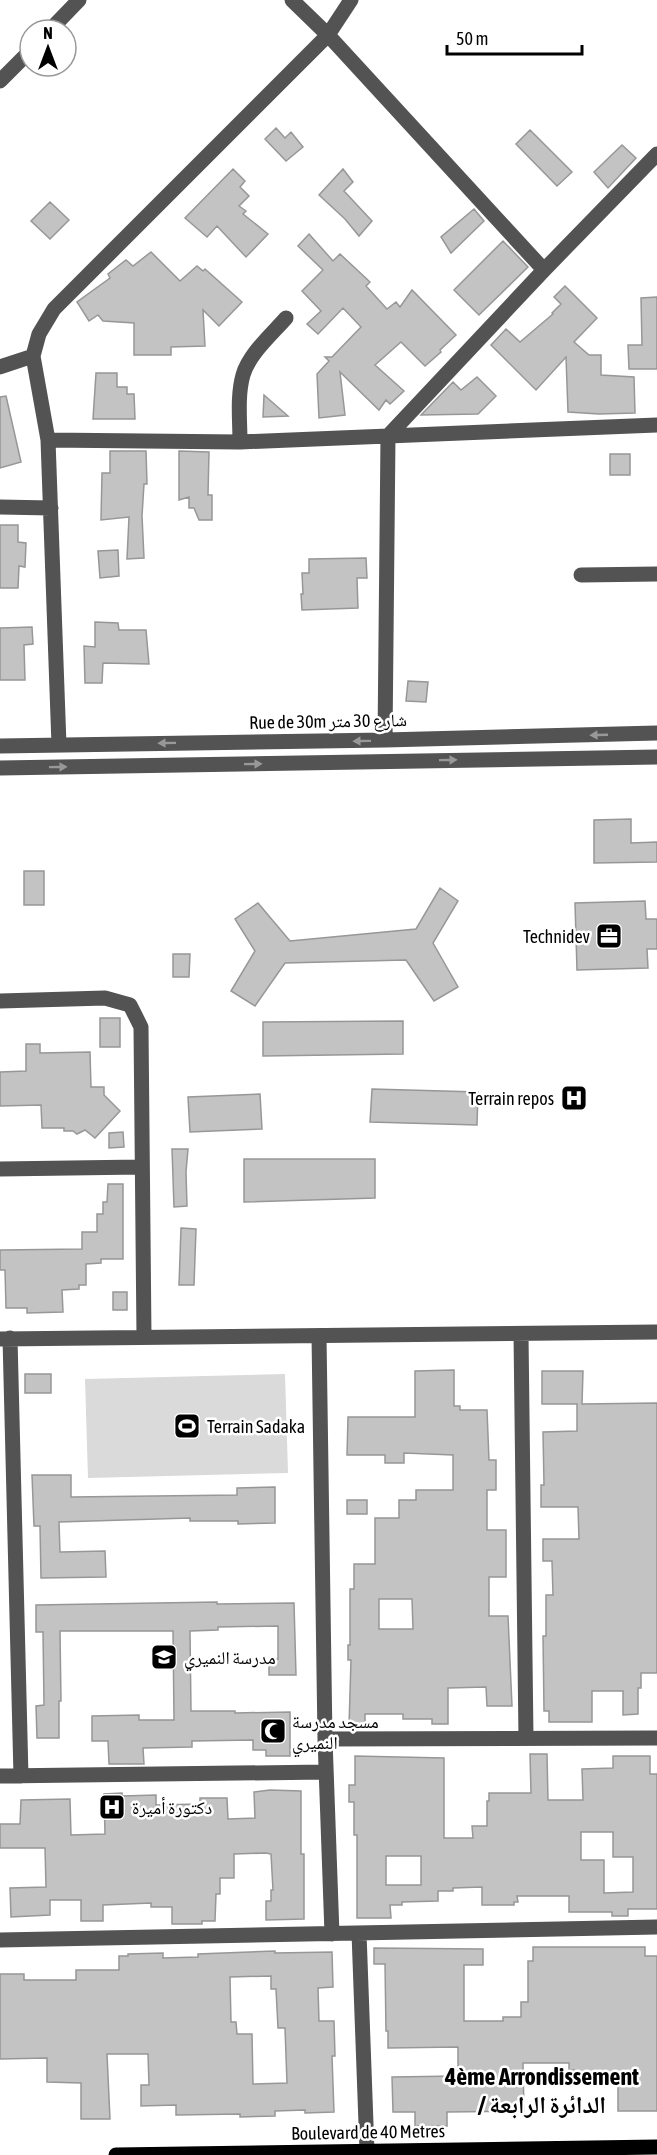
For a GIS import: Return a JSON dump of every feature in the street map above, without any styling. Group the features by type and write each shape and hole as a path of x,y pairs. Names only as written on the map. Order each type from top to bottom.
{"main road":[{"name":"Boulevard de 40 Metres","path":"116,2155 367,2151 427,2153 657,2147"}],"street":[{"path":"62,18 79,0"},
{"path":"292,0 328,35 544,270"},
{"path":"59,745 48,440 33,356 39,334 54,309 328,35 351,0"},
{"path":"1,80 18,63"},
{"path":"385,740 388,436 657,154"},
{"path":"240,442 243,373 252,357 286,318"},
{"path":"0,367 33,356"},
{"path":"48,440 240,442 657,425"},
{"path":"0,507 51,508"},
{"path":"581,575 657,574"},
{"name":"Rue de 30m شارع 30 متر","path":"0,746 657,733"},
{"path":"0,768 657,757"},
{"path":"0,1000 105,998 130,1005 141,1027 144,1337"},
{"path":"0,1169 141,1167"},
{"path":"21,1776 5,1339 657,1332"},
{"path":"521,1334 526,1738"},
{"path":"319,1336 325,1739 332,1934"},
{"path":"325,1739 657,1738"},
{"path":"0,1776 326,1772"},
{"path":"0,1940 657,1927"},
{"path":"359,1933 367,2151"}],"shaded area":[{"name":"Terrain Sadaka","path":"285,1374 288,1473 88,1478 85,1379"}],"building":[{"path":"276,128 285,138 291,132 303,147 286,161 265,139"},
{"path":"530,130 572,172 557,186 516,144"},
{"path":"622,145 636,158 608,188 594,172"},
{"path":"233,169 245,181 240,187 249,196 239,206 246,211 243,214 268,234 246,257 217,226 207,237 185,218"},
{"path":"343,169 353,182 344,191 372,221 359,236 345,219 319,195"},
{"path":"50,202 69,220 50,239 31,221"},
{"path":"474,209 484,221 451,253 441,237"},
{"path":"309,234 333,261 340,254 370,282 366,286 387,309 396,302 400,307 412,290 456,335 425,366 401,342 375,365 404,391 390,404 386,400 379,410 340,372 345,415 319,418 317,374 329,361 325,357 332,357 361,327 343,308 318,334 307,324 321,311 302,291 323,270 298,246"},
{"path":"503,241 528,267 479,315 454,290"},
{"path":"151,252 180,281 197,266 203,271 205,269 242,302 219,326 203,310 205,346 171,347 171,355 134,355 134,323 103,321 98,315 89,321 77,302 110,278 108,274 126,260 133,266"},
{"path":"565,286 597,318 574,342 589,355 601,355 601,375 634,377 635,413 568,412 566,357 536,390 491,345 506,329 520,342 553,314 561,304 554,297"},
{"path":"657,297 657,369 629,369 628,345 642,345 641,298"},
{"path":"96,373 117,373 117,387 127,387 127,394 134,394 135,419 93,419"},
{"path":"477,377 496,396 478,414 421,415 453,382 461,390"},
{"path":"264,395 288,416 263,417"},
{"path":"6,396 21,462 0,468 0,397"},
{"path":"110,451 146,451 147,484 144,484 142,516 144,558 127,559 129,517 101,520 102,473 110,473"},
{"path":"179,451 209,452 208,495 212,495 212,520 199,520 194,508 189,508 189,497 179,500"},
{"path":"610,454 630,454 630,475 610,475"},
{"path":"0,525 18,525 18,542 26,543 25,567 19,566 18,588 0,588"},
{"path":"118,550 119,576 100,578 98,551"},
{"path":"366,558 367,578 357,578 358,608 302,610 302,573 309,573 309,559"},
{"path":"95,622 118,623 119,630 146,630 149,664 103,663 102,683 85,683 84,646 95,647"},
{"path":"32,627 33,644 24,645 25,680 0,680 0,628"},
{"path":"408,681 428,682 426,702 406,701"},
{"path":"631,819 631,843 657,842 657,862 594,863 594,820"},
{"path":"24,871 44,871 44,905 24,905"},
{"path":"440,888 458,901 433,943 458,987 434,1001 406,960 285,963 255,1006 231,991 255,951 235,919 258,903 290,941 416,929"},
{"path":"645,901 646,919 657,919 657,949 647,949 648,968 577,970 575,903"},
{"path":"173,954 190,954 189,977 173,977"},
{"path":"100,1018 120,1018 120,1047 100,1047"},
{"path":"403,1021 403,1054 263,1056 263,1022"},
{"path":"26,1044 40,1044 40,1053 90,1052 91,1087 104,1087 104,1095 120,1111 95,1138 85,1130 77,1134 73,1131 64,1131 64,1128 42,1128 41,1105 0,1106 0,1072 26,1071"},
{"path":"372,1089 478,1092 477,1125 370,1122"},
{"path":"260,1094 262,1129 190,1132 188,1097"},
{"path":"123,1132 124,1147 109,1148 109,1133"},
{"path":"172,1149 188,1149 187,1206 174,1207"},
{"path":"244,1159 375,1159 375,1198 244,1202"},
{"path":"108,1184 123,1184 123,1259 101,1259 101,1263 86,1264 86,1285 79,1285 79,1289 62,1290 63,1312 27,1313 27,1308 6,1308 5,1270 0,1270 0,1250 82,1249 82,1232 97,1232 97,1214 103,1214 103,1202 107,1202"},
{"path":"181,1228 196,1229 194,1285 179,1285"},
{"path":"113,1292 127,1292 127,1310 113,1310"},
{"path":"454,1370 454,1406 460,1406 460,1410 487,1410 489,1460 496,1460 496,1490 487,1490 487,1530 506,1530 506,1577 489,1577 489,1616 508,1616 512,1706 487,1706 486,1687 448,1688 448,1724 432,1724 432,1719 403,1719 403,1714 365,1714 365,1726 349,1726 351,1660 348,1660 348,1645 350,1645 350,1589 354,1589 354,1564 375,1564 375,1518 399,1518 399,1500 416,1500 416,1490 453,1490 453,1455 404,1453 404,1463 385,1463 385,1455 347,1455 348,1417 415,1417 415,1371","holes":["379,1599 412,1599 413,1629 379,1629"]},
{"path":"542,1371 583,1371 582,1404 657,1403 657,1673 641,1673 641,1688 638,1688 638,1714 623,1715 623,1691 592,1691 592,1722 549,1722 549,1711 544,1711 543,1636 546,1636 546,1595 553,1595 552,1561 543,1561 543,1539 579,1539 578,1507 541,1507 541,1485 544,1485 543,1432 577,1431 577,1404 542,1404"},
{"path":"25,1374 51,1374 51,1393 25,1393"},
{"path":"32,1475 71,1475 71,1497 237,1495 237,1488 275,1487 275,1523 238,1524 238,1521 190,1521 190,1518 59,1522 60,1552 105,1551 106,1577 41,1578 40,1526 34,1526"},
{"path":"347,1500 367,1500 367,1514 347,1514"},
{"path":"217,1602 217,1604 294,1603 296,1675 269,1675 269,1659 278,1659 278,1626 218,1627 218,1630 190,1631 191,1711 290,1712 290,1756 266,1756 266,1750 253,1750 253,1740 192,1741 192,1747 143,1748 144,1764 109,1764 108,1741 92,1741 92,1716 139,1715 139,1720 174,1720 173,1631 60,1631 59,1738 37,1738 36,1706 44,1705 43,1632 36,1632 36,1605"},
{"path":"530,1754 547,1754 548,1800 583,1800 582,1769 613,1768 613,1756 650,1756 650,1774 657,1774 657,1909 628,1909 628,1916 612,1916 612,1912 569,1912 569,1896 517,1896 518,1902 514,1902 514,1905 482,1905 482,1887 438,1891 438,1901 402,1902 402,1905 390,1905 391,1918 357,1918 357,1835 354,1835 354,1802 349,1802 349,1785 355,1785 355,1756 444,1758 444,1838 473,1838 472,1826 487,1826 489,1793 531,1793","holes":["581,1832 613,1832 613,1857 633,1857 633,1892 604,1893 604,1860 581,1860","386,1856 421,1856 421,1885 386,1885"]},
{"path":"301,1791 304,1919 266,1920 266,1901 271,1901 271,1890 273,1890 271,1854 266,1853 234,1854 234,1878 220,1878 220,1894 216,1894 215,1921 202,1921 202,1924 172,1924 172,1907 151,1907 151,1903 103,1905 103,1921 81,1921 81,1900 50,1900 50,1915 11,1917 10,1888 46,1887 45,1848 0,1848 0,1824 20,1824 21,1800 70,1799 71,1835 105,1834 104,1794 156,1795 156,1805 200,1804 200,1798 227,1798 228,1819 255,1818 254,1792"},
{"path":"533,1947 645,1947 645,1956 657,1956 657,2111 618,2111 618,2084 587,2084 587,2075 574,2075 574,2070 569,2070 569,2063 523,2063 524,2111 447,2112 447,2126 415,2126 415,2112 393,2112 392,2077 458,2076 458,2047 388,2048 385,1964 374,1964 374,1948 483,1949 483,1965 464,1965 464,2021 503,2021 503,2017 521,2017 521,2002 528,2002 528,1961 533,1961"},
{"path":"275,1951 275,1953 332,1952 333,1987 318,1988 319,2021 334,2021 335,2056 332,2056 334,2112 275,2111 275,2116 240,2117 240,2114 176,2115 176,2105 141,2106 141,2085 149,2085 148,2054 107,2054 110,2119 81,2119 81,2083 47,2082 47,2058 0,2059 0,1974 24,1974 24,1980 76,1980 76,1970 119,1970 119,1956 128,1956 128,1954 163,1953 163,1958 198,1957 198,1954","holes":["271,1976 271,1989 276,1989 278,2028 285,2028 287,2083 253,2084 252,2034 237,2034 236,2022 231,2022 230,1977"]}],"place":[{"name":"Technidev","path":"609,936"},
{"name":"Terrain repos","path":"574,1098"},
{"name":"Terrain Sadaka","path":"187,1426"},
{"name":"مدرسة النميري","path":"164,1657"},
{"name":"مسجد مدرسة النميري","path":"273,1731"},
{"name":"دكتورة أميرة","path":"112,1807"}],"district":[{"name":"4ème Arrondissement / الدائرة الرابعة","path":"542,2090"}]}
